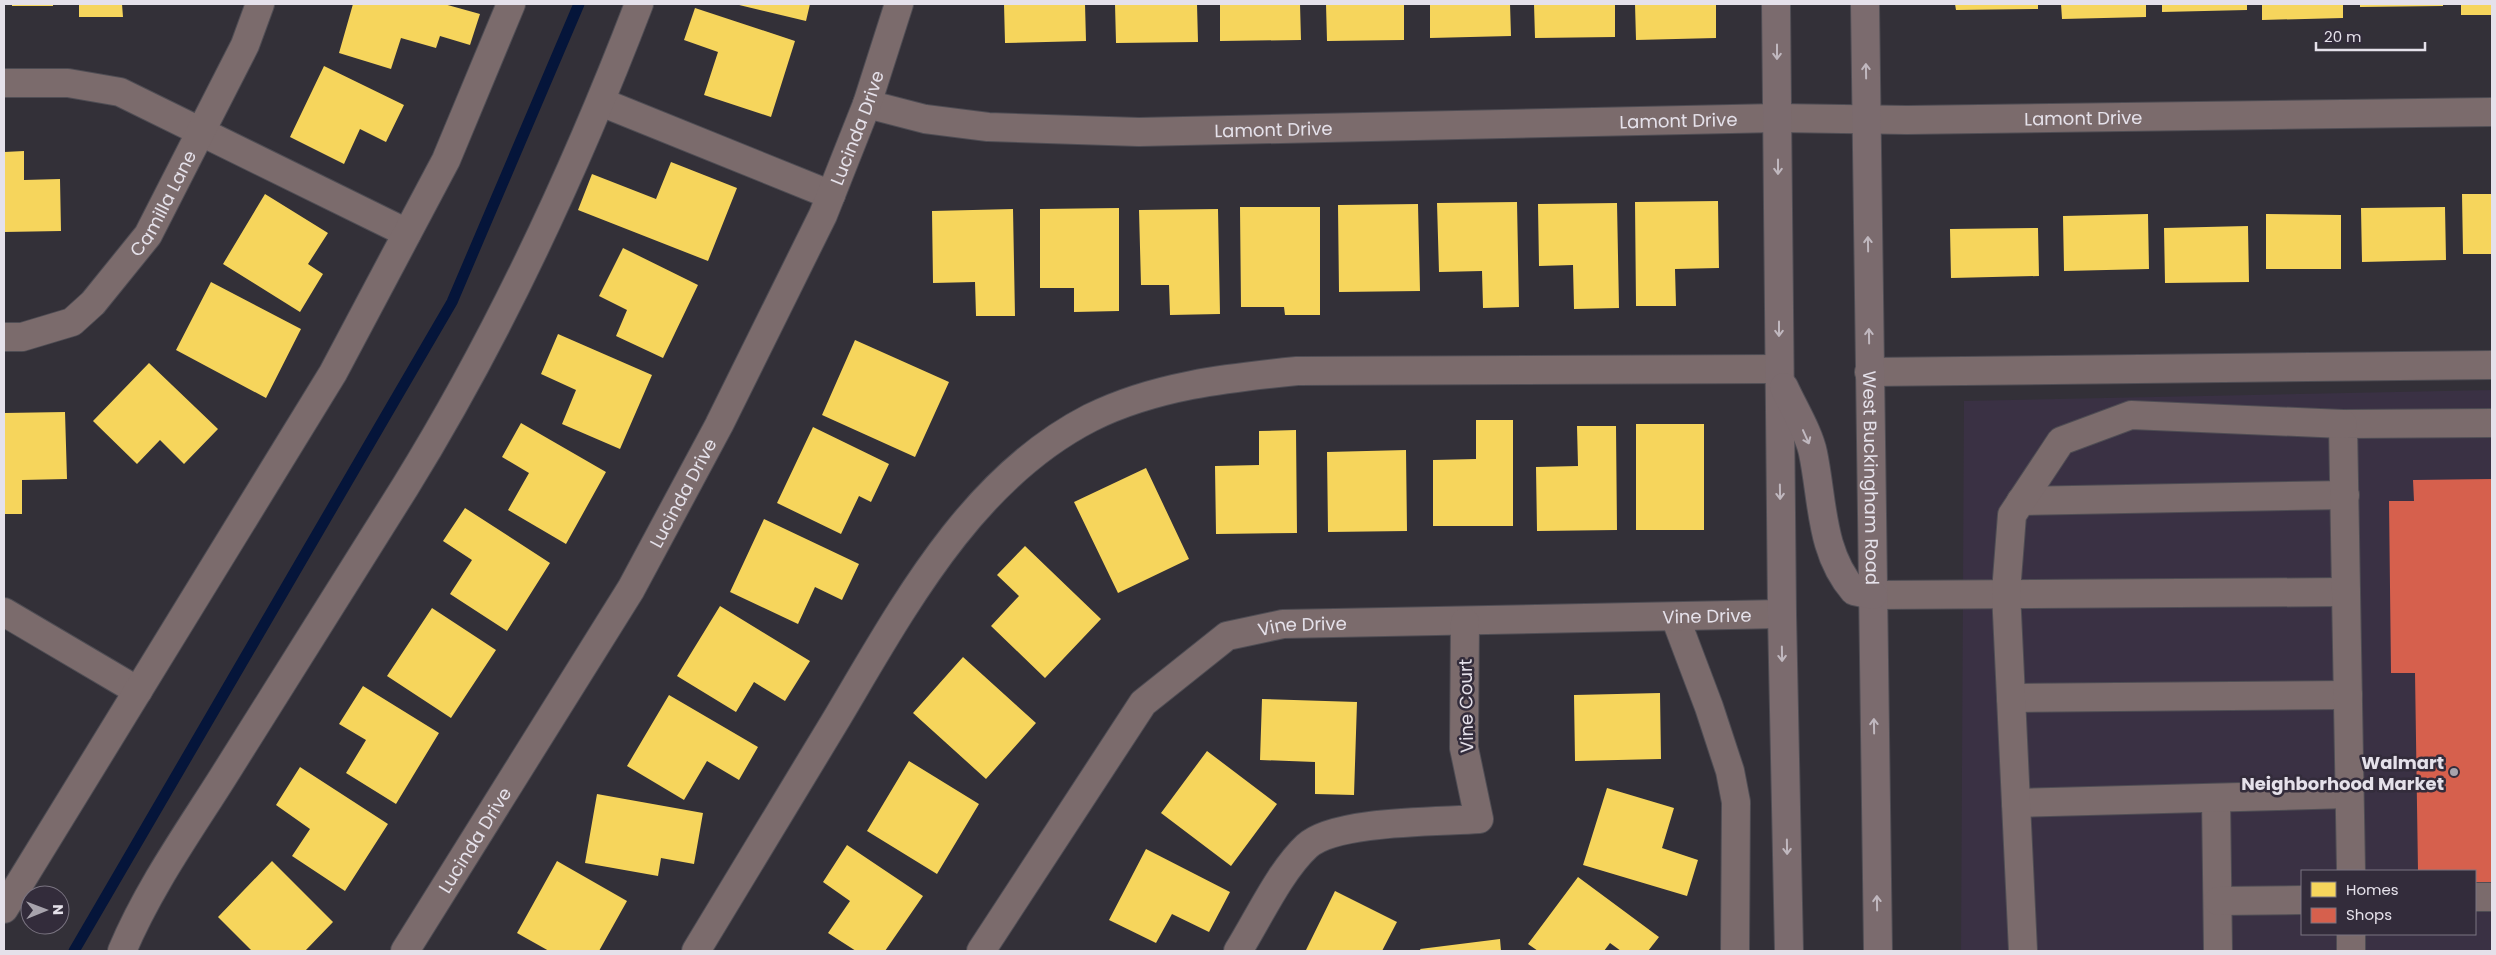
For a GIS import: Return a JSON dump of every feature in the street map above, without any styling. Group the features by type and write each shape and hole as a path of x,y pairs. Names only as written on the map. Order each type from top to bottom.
{"main road":[{"path":"1776,4 1782,614 1789,951"},
{"name":"West Buckingham Road","path":"1865,4 1878,951"},
{"path":"1779,373 1813,452 1823,518 1838,569 1854,591 1873,595"}],"street":[{"name":"Camilla Lane","path":"4,337 22,337 72,322 93,303 148,234 245,45 260,4"},
{"path":"4,909 333,373 446,160 511,4"},
{"path":"122,951 160,877 407,485 468,376 529,261 602,102 639,4"},
{"name":"Lucinda Drive","path":"405,951 630,589 719,424 831,194 867,104 899,4"},
{"path":"4,83 68,83 120,92 407,232"},
{"path":"602,102 831,194"},
{"name":"Lamont Drive","path":"867,104 925,119 988,127 1139,132 1777,118 1867,120 2492,112"},
{"path":"1869,372 2492,364"},
{"path":"696,951 917,584 978,507 1043,446 1091,418 1147,396 1228,378 1297,371 1779,373"},
{"path":"2023,951 2006,592 2012,515 2061,441 2131,415 2343,424 2492,423"},
{"path":"2343,424 2350,870"},
{"path":"2021,501 2344,495"},
{"path":"1873,595 2006,592 2346,592"},
{"path":"4,612 138,691"},
{"name":"Vine Drive","path":"981,951 1143,703 1227,636 1283,624 1465,622 1782,614"},
{"path":"1675,616 1709,707 1730,771 1736,802 1735,951"},
{"name":"Vine Court","path":"1238,951 1279,882 1307,846 1322,835 1350,827 1479,819 1464,748 1465,622"},
{"path":"2010,698 2348,695"},
{"path":"2016,803 2349,794"},
{"path":"2216,798 2218,951"},
{"path":"2476,897 2492,897"},
{"path":"2218,901 2301,900"},
{"path":"2351,935 2351,951"}],"shaded area":[{"path":"2492,390 2492,951 1961,951 1964,401"}],"building: Homes":[{"path":"12,4 53,4 53,6 12,6"},
{"path":"79,4 122,4 123,17 79,17"},
{"path":"353,4 444,4 480,14 470,45 440,36 436,48 401,38 391,69 339,53"},
{"path":"735,4 810,4 806,21"},
{"path":"1004,4 1085,4 1086,41 1005,43"},
{"path":"1115,4 1197,4 1198,42 1116,43"},
{"path":"1220,4 1300,4 1301,40 1220,41"},
{"path":"1326,4 1404,4 1404,40 1327,41"},
{"path":"1430,4 1510,4 1511,36 1430,38"},
{"path":"1534,4 1615,4 1615,37 1535,38"},
{"path":"1635,4 1716,4 1716,38 1636,40"},
{"path":"1955,4 2038,4 2038,9 1956,10"},
{"path":"2061,4 2146,4 2146,17 2062,19"},
{"path":"2162,4 2247,4 2247,10 2162,12"},
{"path":"2262,4 2343,4 2343,18 2262,20"},
{"path":"2360,4 2443,4 2443,6 2360,7"},
{"path":"2461,4 2492,4 2492,15 2461,15"},
{"path":"695,8 795,41 771,117 704,95 718,52 684,40"},
{"path":"324,66 404,105 386,142 360,129 344,164 290,137"},
{"path":"24,151 24,180 60,179 61,231 4,232 4,152"},
{"path":"671,162 737,188 708,261 578,210 592,174 656,199"},
{"path":"265,194 328,233 308,264 323,274 300,312 223,264"},
{"path":"2462,194 2492,194 2492,254 2463,254"},
{"path":"1718,201 1719,268 1675,269 1676,306 1636,306 1635,202"},
{"path":"1517,202 1519,307 1483,308 1482,271 1439,272 1437,203"},
{"path":"1617,203 1619,308 1574,309 1573,265 1539,266 1538,204"},
{"path":"1418,204 1420,291 1339,292 1338,205"},
{"path":"1240,207 1320,207 1320,315 1285,315 1284,307 1241,307"},
{"path":"2445,207 2446,260 2362,262 2361,208"},
{"path":"1119,208 1119,311 1074,312 1074,288 1040,288 1040,209"},
{"path":"1013,209 1015,316 976,316 975,282 933,283 932,211"},
{"path":"1218,209 1220,314 1170,315 1169,285 1141,285 1139,210"},
{"path":"2148,214 2149,269 2064,271 2063,216"},
{"path":"2266,214 2341,215 2341,269 2266,269"},
{"path":"2248,226 2249,282 2165,283 2164,228"},
{"path":"2038,228 2039,276 1951,278 1950,229"},
{"path":"623,248 698,285 663,358 616,336 627,310 599,296"},
{"path":"211,282 301,329 266,398 176,350"},
{"path":"558,334 652,375 620,449 562,424 576,390 541,374"},
{"path":"855,340 949,382 915,457 822,415"},
{"path":"149,363 218,429 184,464 160,440 137,464 93,421"},
{"path":"65,412 67,479 22,480 22,514 4,514 4,413"},
{"path":"1476,420 1513,420 1513,526 1433,526 1433,460 1476,459"},
{"path":"521,423 606,472 566,544 508,510 529,473 502,457"},
{"path":"1636,424 1704,424 1704,530 1636,530"},
{"path":"1577,426 1616,426 1617,530 1537,531 1536,467 1578,466"},
{"path":"813,427 889,464 871,502 859,496 841,534 777,503"},
{"path":"1296,430 1297,533 1216,534 1215,466 1259,465 1259,431"},
{"path":"1406,450 1407,531 1328,532 1327,452"},
{"path":"1146,468 1189,559 1118,593 1074,502"},
{"path":"465,508 550,563 507,631 450,594 472,560 443,541"},
{"path":"764,519 859,564 842,600 815,587 798,624 730,592"},
{"path":"1025,546 1101,619 1045,678 991,626 1019,596 997,575"},
{"path":"720,606 810,661 785,701 754,682 736,712 677,676"},
{"path":"432,608 496,650 451,718 387,676"},
{"path":"963,657 1036,723 986,779 913,713"},
{"path":"363,686 439,733 396,804 346,773 366,740 339,724"},
{"path":"1660,693 1661,759 1575,761 1574,695"},
{"path":"669,695 758,747 739,780 707,761 684,800 627,766"},
{"path":"1262,699 1357,702 1354,795 1315,794 1315,762 1260,760"},
{"path":"1207,751 1277,804 1231,866 1161,813"},
{"path":"909,761 979,804 937,874 867,831"},
{"path":"300,767 388,824 345,891 292,856 310,829 276,805"},
{"path":"1607,788 1674,808 1662,848 1698,860 1687,896 1583,865"},
{"path":"597,794 703,813 694,864 661,858 658,876 585,863"},
{"path":"847,845 923,896 885,951 856,951 828,933 850,901 823,882"},
{"path":"1146,849 1230,892 1209,932 1172,914 1156,943 1109,920"},
{"path":"272,861 333,922 305,951 252,951 218,917"},
{"path":"557,861 627,901 599,951 549,951 517,933"},
{"path":"1578,877 1659,937 1648,951 1621,951 1610,943 1604,951 1538,951 1528,944"},
{"path":"1335,891 1397,922 1382,951 1306,950"},
{"path":"1500,939 1501,951 1421,951 1420,949"}],"building: Shops":[{"name":"Walmart Neighborhood Market","path":"2492,479 2492,885 2476,886 2476,870 2418,870 2415,673 2391,673 2389,501 2414,501 2413,480"}],"waterway":[{"path":"74,951 452,302 579,4"}],"place":[{"name":"Walmart Neighborhood Market","path":"2454,772"}]}
